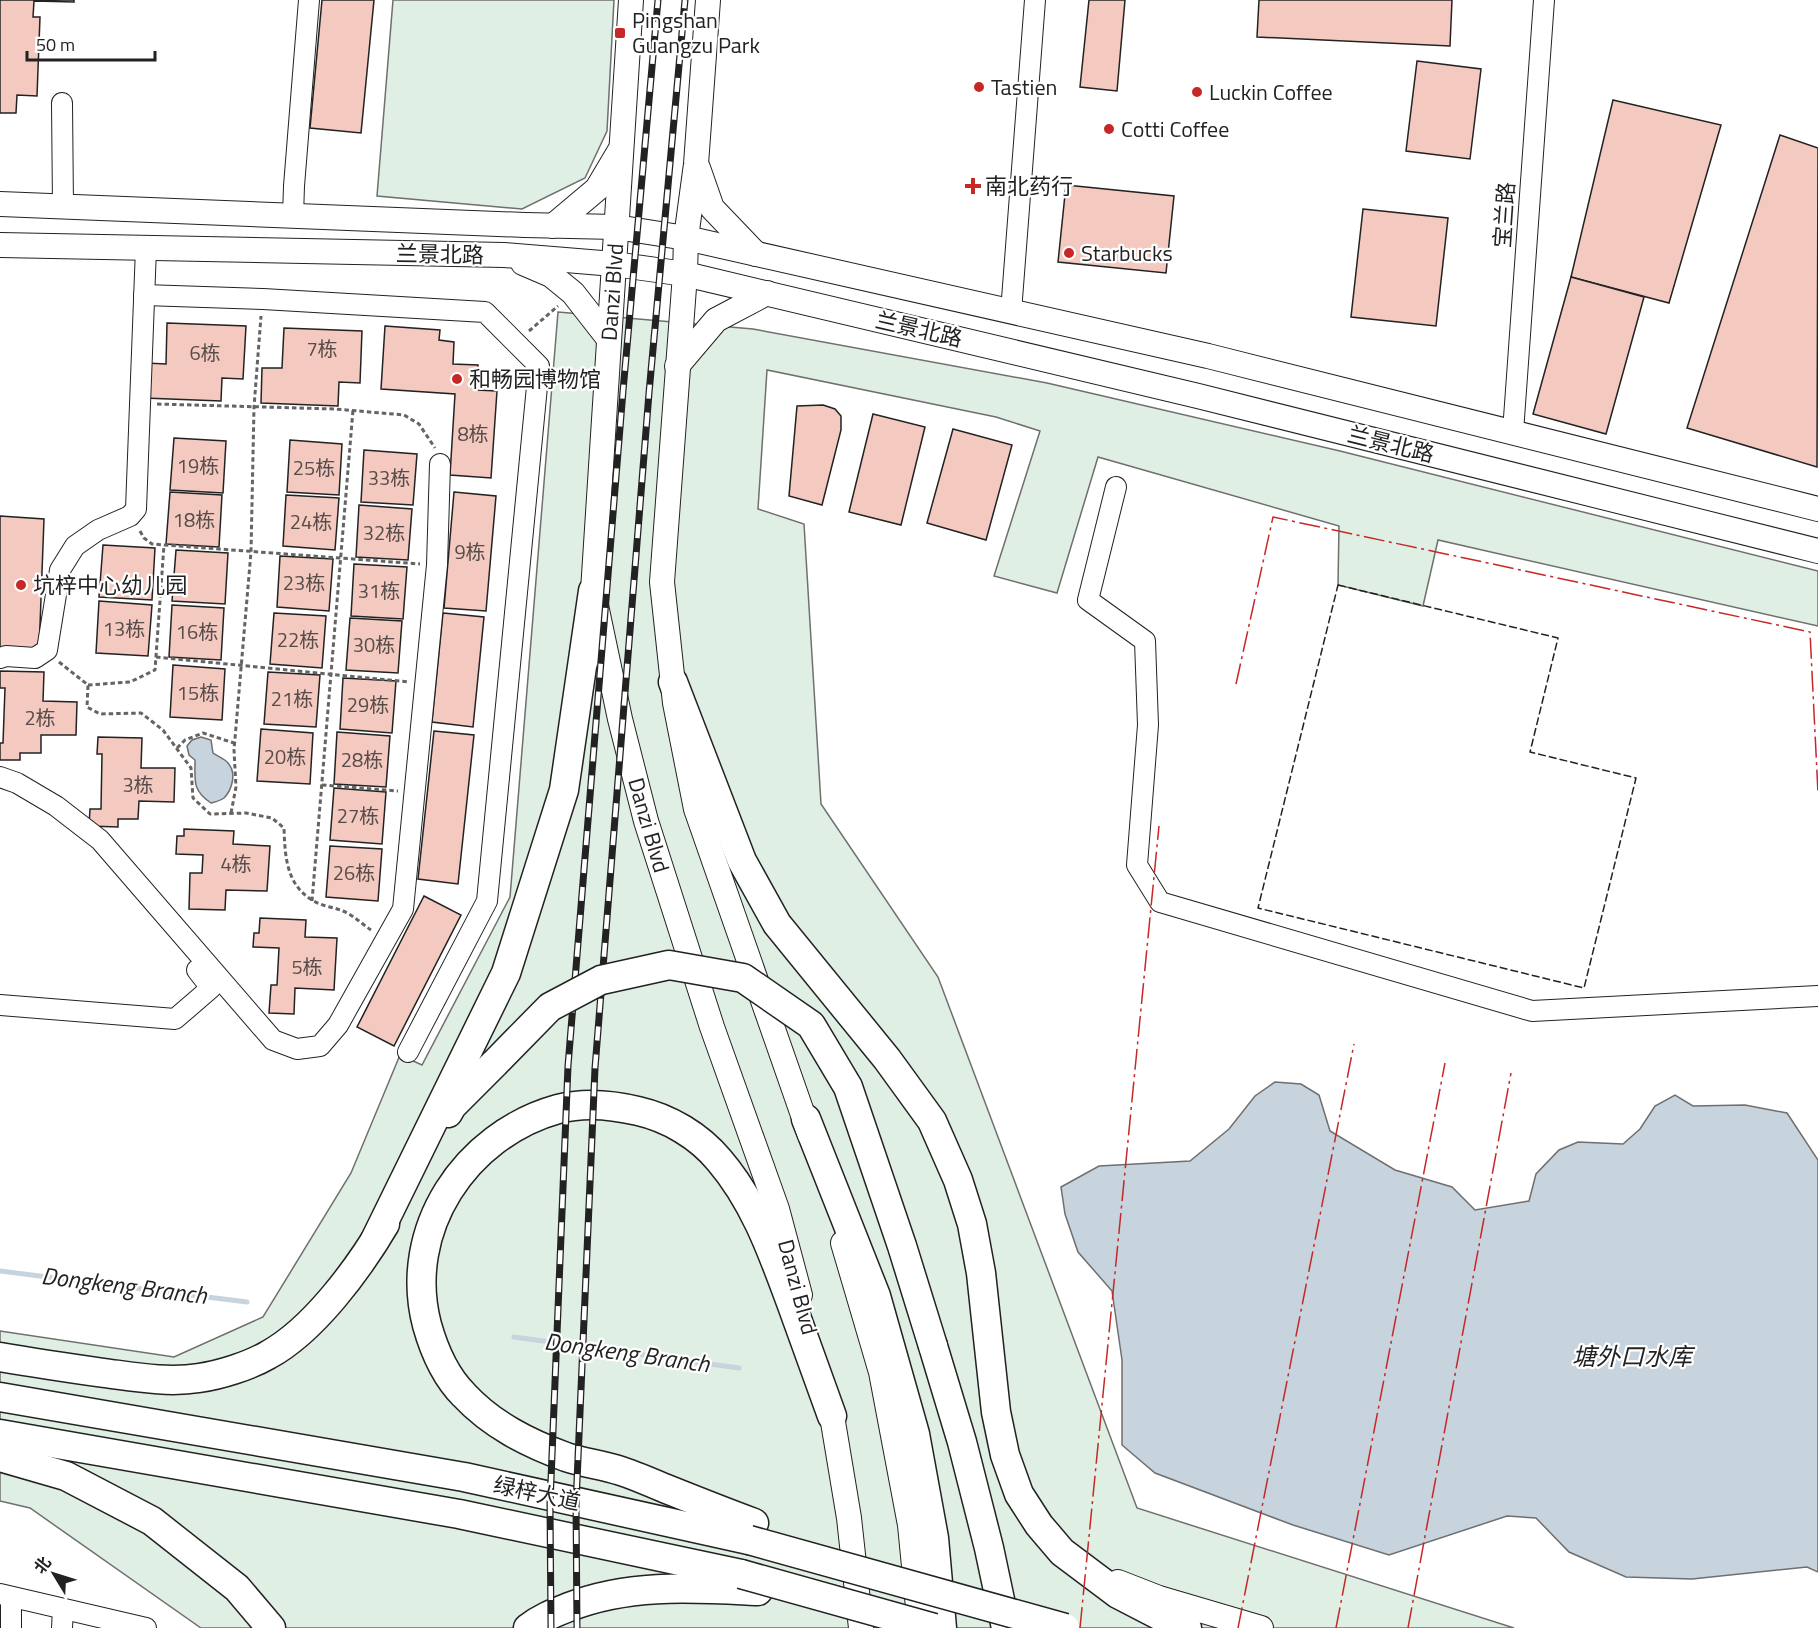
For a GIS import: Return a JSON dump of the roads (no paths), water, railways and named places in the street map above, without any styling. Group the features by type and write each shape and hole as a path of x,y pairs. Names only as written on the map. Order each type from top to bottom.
{"highway":[{"path":"375,1240 506,973 564,790 593,591"},
{"path":"673,682 742,861 777,924 887,1059 932,1121 958,1180 972,1224 981,1274 996,1412 1005,1455 1019,1494 1039,1525 1062,1552 1118,1594 1187,1628"},
{"path":"0,1357 89,1371 169,1380 199,1378 232,1370 268,1355 298,1334 326,1306 375,1240 452,1106 550,1007 601,980 669,965 743,978 811,1025 848,1087 902,1246 962,1442 989,1548 1006,1628"},
{"path":"752,1532 622,1471 567,1457 524,1440 487,1417 462,1394 446,1370 431,1340 424,1314 421,1284 423,1254 432,1223 462,1171 502,1135 528,1120 560,1108 591,1105 621,1107 652,1114 701,1141 738,1185 754,1214 773,1254 832,1416"},
{"path":"806,1119 876,1296 915,1434 934,1538 942,1628"},
{"name":"绿梓大道","path":"0,1397 464,1477 752,1532 870,1574 1065,1628"},
{"name":"绿梓大道","path":"0,1434 459,1514 738,1582 815,1594 934,1628"},
{"path":"0,1456 66,1476 152,1521 237,1588 271,1628"},
{"path":"528,1628 542,1618 589,1599 634,1590 684,1588 738,1582"}],"main road":[{"name":"Danzi Blvd","path":"632,0 593,591 620,719 646,821 712,1027 777,1209 832,1416 849,1518 861,1628"},
{"path":"708,0 696,164 686,238 662,582 675,703 696,809 806,1119 881,1372 910,1526 920,1628"},
{"path":"553,226 597,189 621,148"},
{"path":"696,164 712,208 756,254"},
{"name":"兰景北路","path":"0,204 616,227 686,238 1208,356 1818,509"},
{"path":"478,255 479,223"},
{"name":"兰景北路","path":"0,245 504,255 614,264 685,274 1198,396 1818,551"},
{"path":"504,255 551,275 573,293 609,339"},
{"path":"677,366 716,320 767,293"},
{"path":"1062,1552 1111,1579 1159,1598 1261,1628"}],"street":[{"path":"293,216 309,0"},
{"path":"1011,312 1035,0"},
{"name":"宝兰路","path":"1513,432 1544,0"},
{"path":"62,103 63,207"},
{"path":"0,658 6,656 35,658 46,651 60,570 75,546 98,530 130,516 136,508 146,248"},
{"path":"144,296 262,299 485,312 539,366 487,901 408,1052"},
{"path":"0,777 17,783 56,807 100,840 273,1040 297,1049 320,1046 338,1025 403,909 437,565 440,464"},
{"path":"1116,487 1089,600 1145,641 1148,725 1137,865 1160,902 1532,1011 1818,996"},
{"path":"0,789 12,793 50,816 93,848 211,988 175,1019 0,1005"},
{"path":"5,1595 62,1618 146,1628"},
{"path":"5,1595 11,1628"}],"water":[{"path":"201,737 211,740 213,753 227,762 233,776 227,795 211,803 200,794 195,779 195,760 189,755 187,746 192,740"},
{"name":"塘外口水库","path":"1275,1082 1301,1084 1319,1095 1330,1131 1395,1170 1452,1187 1475,1210 1529,1201 1536,1174 1559,1150 1578,1142 1623,1144 1640,1129 1655,1106 1675,1095 1693,1106 1745,1105 1787,1113 1818,1160 1818,1572 1807,1567 1692,1579 1626,1577 1569,1552 1536,1518 1507,1516 1389,1555 1293,1525 1155,1473 1122,1445 1122,1360 1112,1291 1078,1252 1065,1214 1061,1187 1099,1166 1190,1161 1229,1129 1255,1096"}],"waterway":[{"name":"Dongkeng Branch","path":"0,1271 247,1302"},
{"name":"Dongkeng Branch","path":"514,1337 739,1368"}],"railway":[{"path":"551,1628 550,1504 568,1066 623,391 658,0"},
{"path":"577,1628 576,1504 595,1068 649,393 685,0"}],"place":[{"name":"Pingshan Guangzu Park","path":"620,33"},
{"name":"Tastien","path":"979,87"},
{"name":"Luckin Coffee","path":"1197,92"},
{"name":"Cotti Coffee","path":"1109,129"},
{"name":"南北药行","path":"973,186"},
{"name":"Starbucks","path":"1069,253"},
{"name":"和畅园博物馆","path":"457,379"},
{"name":"坑梓中心幼儿园","path":"21,585"}]}
